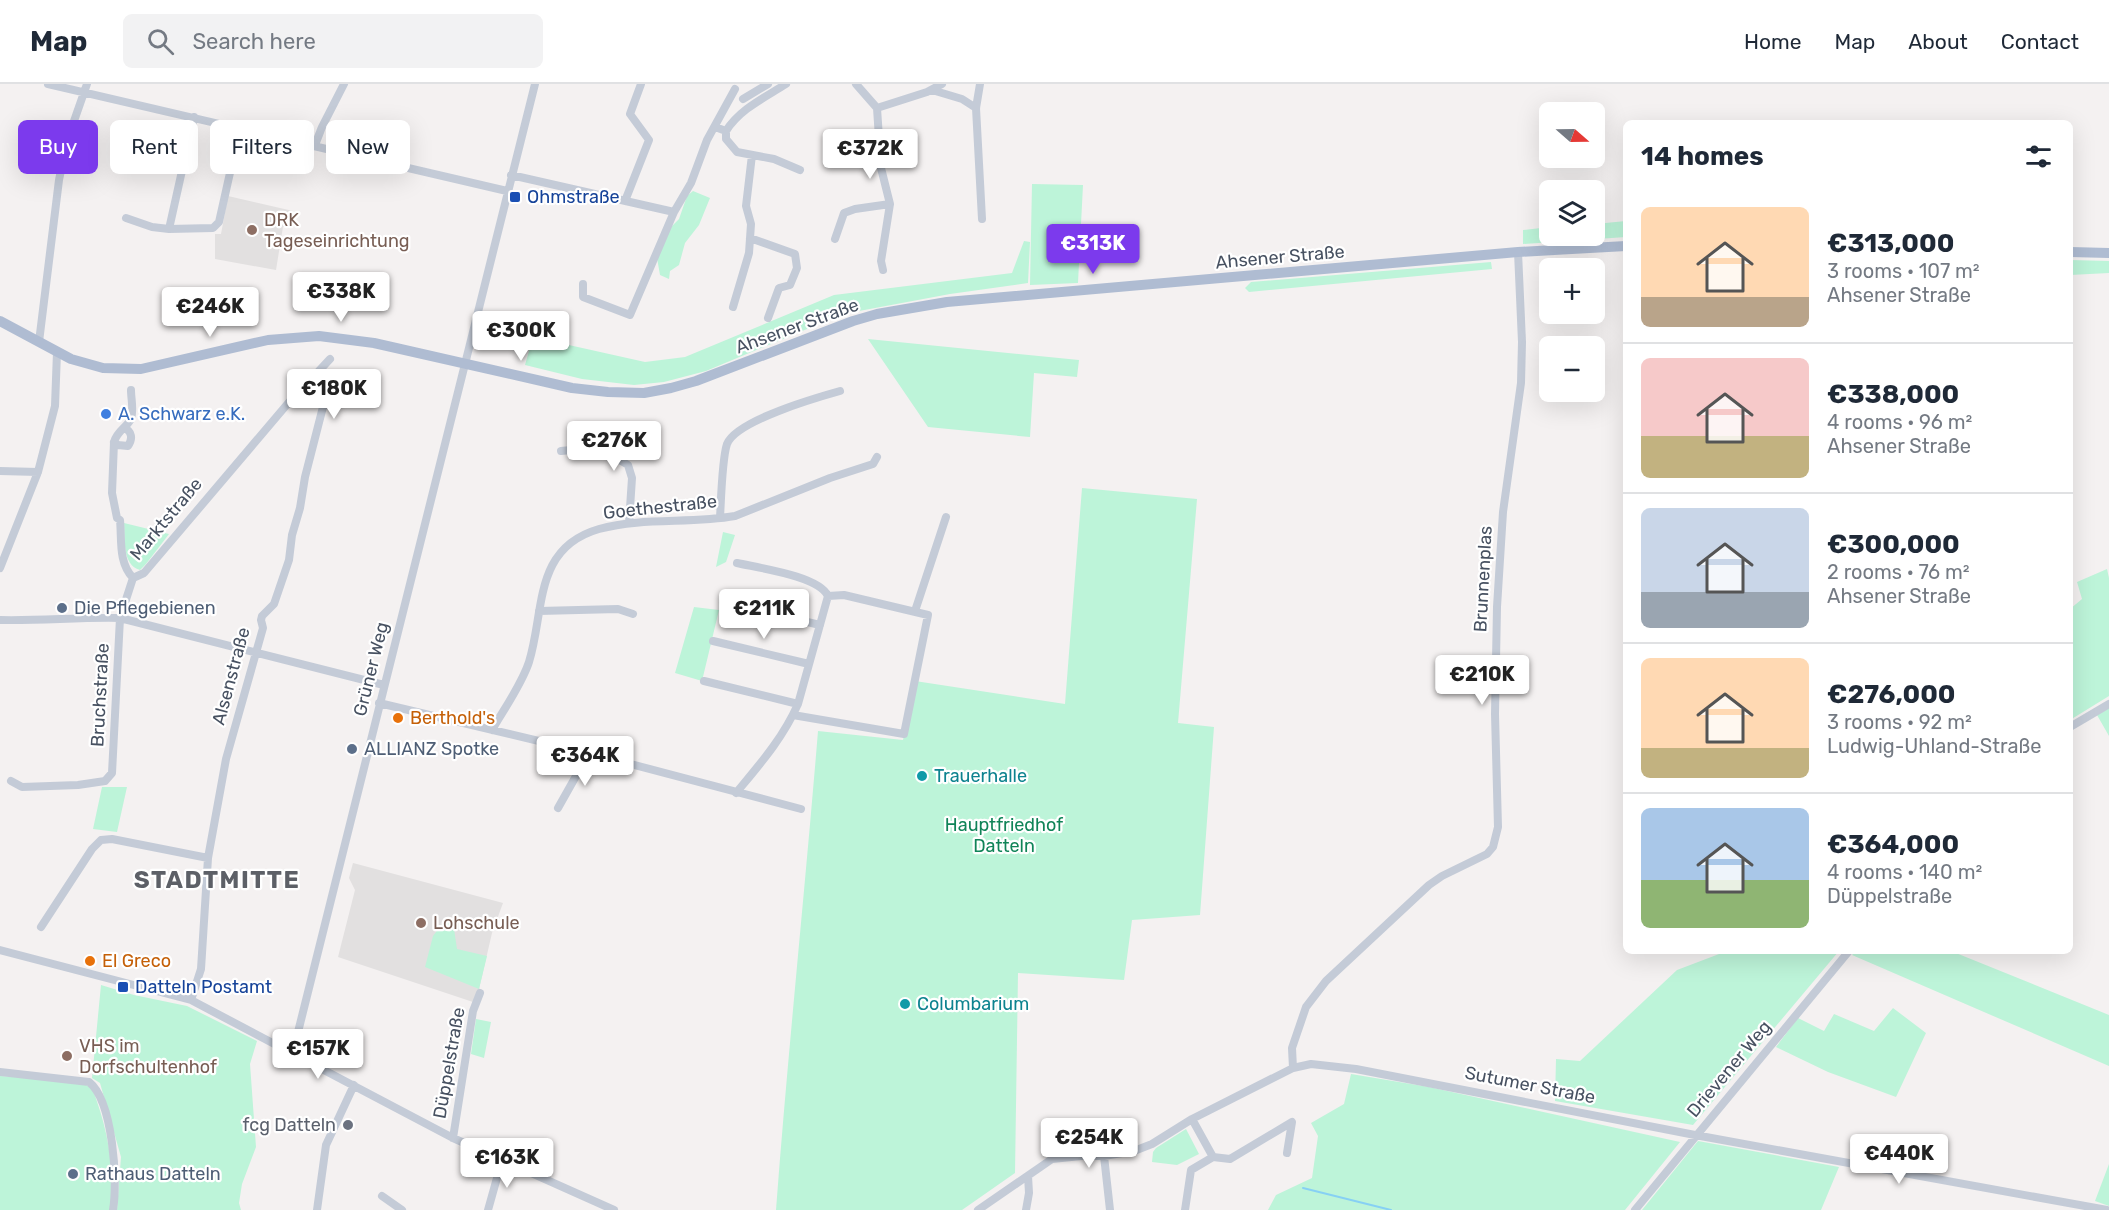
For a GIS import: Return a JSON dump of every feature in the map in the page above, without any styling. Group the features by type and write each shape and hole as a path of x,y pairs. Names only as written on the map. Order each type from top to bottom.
{"main road":[{"name":"Ahsener Straße","path":"0,321 57,352 90,366 130,370 268,340 319,336 363,340 572,388 644,393 696,381 866,317 947,302 1518,252 1623,246"},
{"path":"2073,252 2109,253"}],"street":[{"path":"48,84 86,88 210,121"},
{"path":"344,84 315,145 507,191"},
{"name":"Grüner Weg","path":"293,1052 535,84"},
{"path":"625,201 650,140 630,114 641,84"},
{"path":"743,99 768,84"},
{"path":"786,84 734,119 726,131 726,139 737,152 774,159 800,170"},
{"path":"856,84 877,108 881,168 890,204 881,261 884,270"},
{"path":"877,108 932,90 942,84"},
{"path":"980,84 976,108 982,219"},
{"path":"734,86 748,108"},
{"path":"584,284 583,297 630,315 674,212 691,183 707,140 734,86"},
{"path":"39,342 58,180 67,141 86,88"},
{"path":"932,90 962,99 976,108"},
{"path":"169,229 194,117"},
{"path":"715,127 726,131"},
{"path":"733,307 749,253 751,224 746,206 752,155"},
{"path":"126,218 152,227 169,229 213,228 219,222 230,174"},
{"path":"511,175 674,212"},
{"path":"835,239 844,213 855,208 890,204"},
{"path":"750,238 795,254 796,268 790,285 779,288 768,318"},
{"name":"Brunnenplas","path":"1293,1068 1292,1048 1306,1007 1326,981 1429,885 1442,876 1487,854 1496,838 1498,827 1495,714 1498,595 1503,512 1521,382 1522,342 1518,252"},
{"path":"0,568 38,472 55,406 57,352"},
{"name":"Marktstraße","path":"120,618 133,578 144,573 305,384 330,359"},
{"name":"Alsenstraße","path":"191,1000 201,969 208,858 226,759 263,628 262,616 274,604 289,560 292,534 324,403 322,390 314,385 305,384"},
{"path":"131,390 133,410 130,421 116,435 114,442 112,493 117,518 120,520 125,568 133,578"},
{"path":"720,518 727,445 733,434 750,424 840,391"},
{"path":"114,442 122,447 128,446 131,434 124,428"},
{"path":"561,451 580,448 614,456 628,465 632,478 629,523"},
{"name":"Goethestraße","path":"492,730 528,664 542,589 551,568 563,549 572,541 597,530 629,523 735,516 830,478 873,464 877,457"},
{"path":"0,471 38,472"},
{"path":"915,611 946,517"},
{"path":"736,793 777,744 793,715 828,596 825,590 812,581 737,563"},
{"path":"793,715 904,734 928,615 844,595 828,596"},
{"path":"723,602 819,625"},
{"path":"539,611 618,609 633,614"},
{"path":"0,620 120,618 384,685"},
{"name":"Bruchstraße","path":"11,780 22,787 78,785 105,781 112,773 120,618"},
{"path":"713,641 809,664"},
{"path":"704,681 798,704"},
{"path":"379,703 589,753 801,809"},
{"path":"2073,725 2109,704"},
{"path":"558,808 589,753"},
{"path":"40,927 92,849 102,840 112,838 208,858"},
{"path":"0,950 191,1000 453,1138 598,1206 614,1210"},
{"name":"Drievener Weg","path":"1635,1210 1846,954"},
{"name":"Düppelstraße","path":"453,1138 473,1011 480,993"},
{"name":"Sutumer Straße","path":"978,1210 1052,1159 1104,1156 1134,1151 1152,1144 1192,1119 1293,1068 1311,1064 1356,1069 1695,1135 2107,1210"},
{"path":"0,1072 89,1082 94,1086 103,1105 114,1149 116,1178 113,1210"},
{"path":"317,1210 326,1145 354,1085"},
{"path":"1192,1119 1213,1157"},
{"path":"1185,1210 1191,1170 1213,1157 1230,1159 1292,1122 1287,1153"},
{"path":"1104,1156 1110,1210"},
{"path":"488,1210 502,1160"},
{"path":"1026,1210 1028,1176"},
{"path":"382,1196 402,1210"}],"shaded area":[{"name":"DRK Tageseinrichtung","path":"228,196 293,211 288,227 283,227 276,270 215,259 215,234 221,234"},
{"name":"Lohschule","path":"353,863 503,903 492,933 479,989 473,1002 338,957 355,890 349,878"}],"green space":[{"path":"1032,184 1083,185 1078,283 1030,285"},
{"path":"693,191 710,198 699,225 685,243 679,265 670,271 669,279 660,275 657,258 668,230 679,219 687,196"},
{"path":"1623,221 1623,237 1605,238 1605,223"},
{"path":"1539,228 1539,243 1523,244 1523,230"},
{"path":"1024,241 1030,242 1028,283 950,294 843,314 706,371 664,382 634,385 582,379 525,365 533,337 645,362 685,357 834,295 1012,273"},
{"path":"2073,260 2109,261 2109,273 2073,275"},
{"path":"1491,262 1492,269 1249,292 1245,288 1251,282"},
{"path":"868,339 1079,360 1077,377 1034,373 1030,437 928,427"},
{"name":"Hauptfriedhof Datteln","path":"1082,488 1197,499 1178,723 1214,727 1200,915 1132,920 1124,980 1018,973 1015,1173 962,1210 776,1210 818,731 903,740 915,681 1065,704"},
{"path":"124,523 169,534 140,570 130,563 127,557"},
{"path":"723,532 735,535 726,562 716,567"},
{"path":"2107,569 2109,578 2109,696 2073,718 2073,606 2082,599 2077,582"},
{"path":"694,607 719,610 702,681 675,673"},
{"path":"2109,708 2109,736 2097,715"},
{"path":"102,787 127,787 117,832 93,829"},
{"path":"446,919 453,922 457,949 487,956 479,989 425,967 433,936"},
{"path":"1719,954 1836,954 1693,1125 1555,1101 1556,1059 1580,1061 1677,970"},
{"path":"1958,954 2109,1015 2109,1066 1852,955"},
{"path":"101,985 134,995 187,1006 257,1041 250,1064 256,1147 242,1184 239,1203 241,1210 117,1210 121,1157 100,1083 92,1078"},
{"path":"1893,1008 1926,1033 1896,1097 1828,1072 1776,1047 1798,1018 1824,1031 1834,1014 1874,1031"},
{"path":"476,1019 491,1022 484,1058 471,1054"},
{"path":"1351,1074 1429,1087 1680,1142 1625,1210 1268,1210 1276,1195 1312,1178 1318,1136 1311,1123 1344,1104"},
{"path":"0,1076 78,1081 92,1088 109,1148 112,1179 110,1210 0,1210"},
{"path":"1186,1129 1199,1154 1177,1165 1152,1162 1156,1148"},
{"path":"1698,1141 1839,1167 1821,1210 1642,1210"},
{"path":"2109,1164 2109,1206 2095,1201"}],"waterway":[{"path":"1303,1188 1391,1210"}],"place":[{"name":"Ohmstraße","path":"515,197"},
{"name":"DRK Tageseinrichtung","path":"252,230"},
{"name":"A. Schwarz e.K.","path":"106,414"},
{"name":"Die Pflegebienen","path":"62,608"},
{"name":"Berthold's","path":"398,718"},
{"name":"ALLIANZ Spotke","path":"352,749"},
{"name":"Trauerhalle","path":"922,776"},
{"name":"Lohschule","path":"421,923"},
{"name":"El Greco","path":"90,961"},
{"name":"Datteln Postamt","path":"123,987"},
{"name":"Columbarium","path":"905,1004"},
{"name":"VHS im Dorfschultenhof","path":"67,1056"},
{"name":"fcg Datteln","path":"348,1125"},
{"name":"Rathaus Datteln","path":"73,1174"}],"district":[{"name":"STADTMITTE","path":"217,880"}]}
